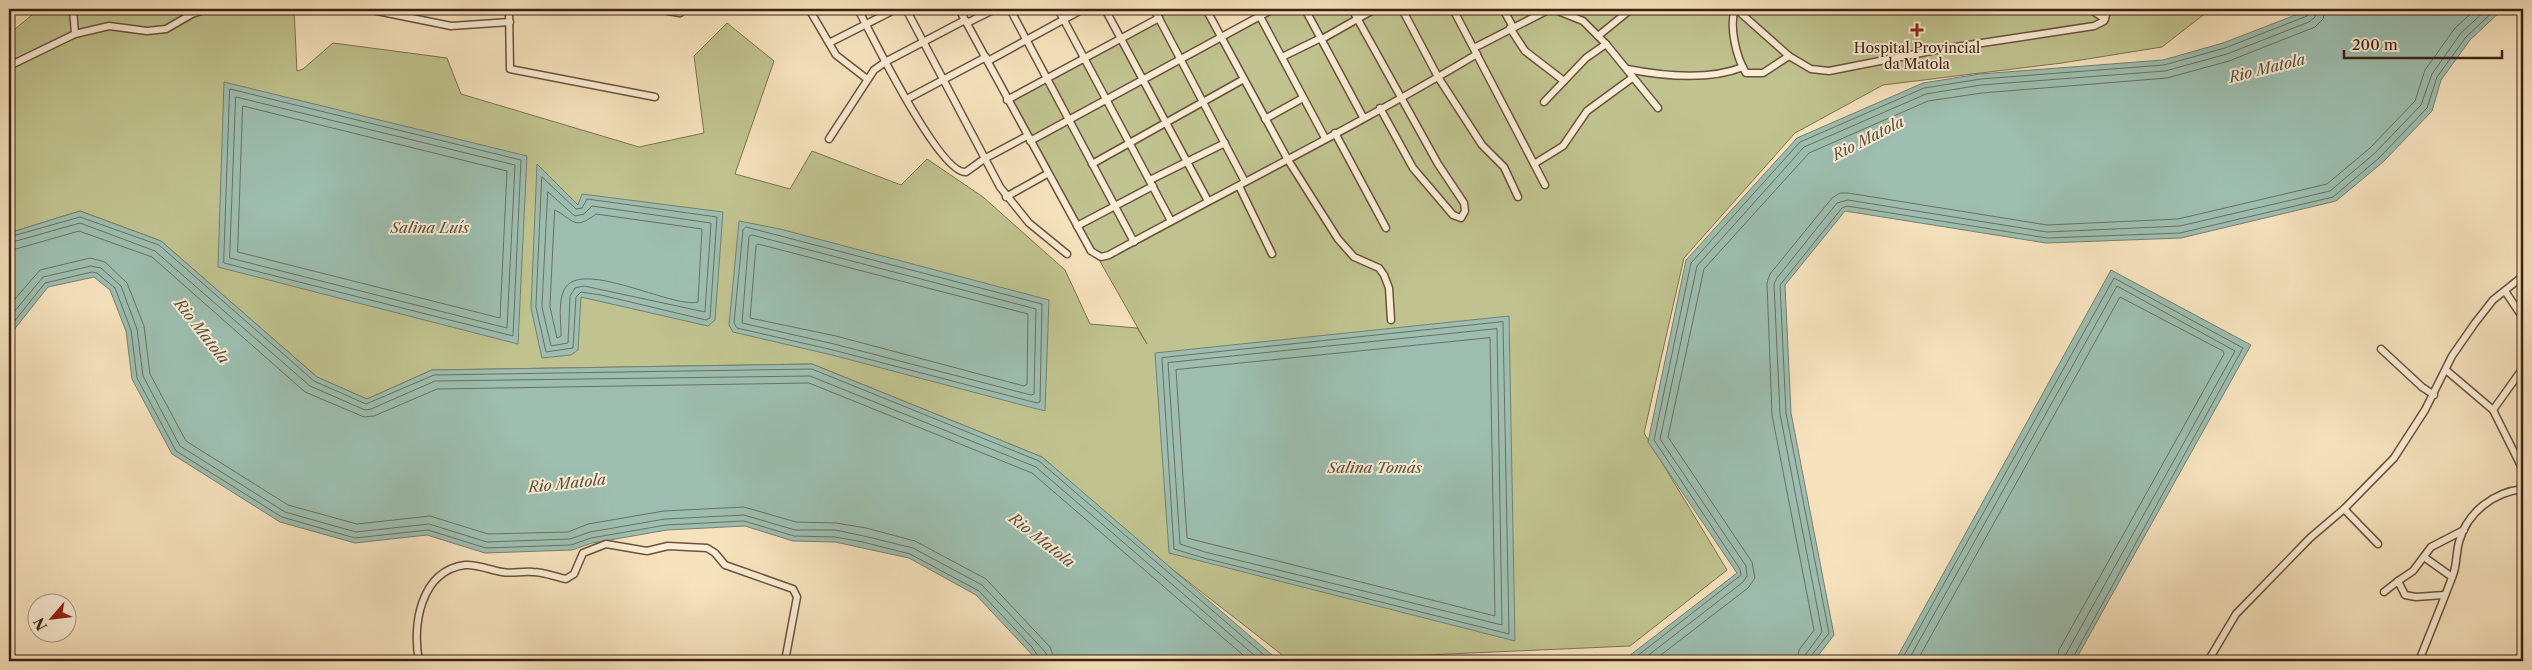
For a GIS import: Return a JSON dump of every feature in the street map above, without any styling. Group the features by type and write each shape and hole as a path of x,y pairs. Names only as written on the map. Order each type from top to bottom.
{"street":[{"path":"73,9 75,34"},
{"path":"9,66 75,34 109,26 147,31 166,29 192,14 207,9"},
{"path":"367,9 451,26 510,22"},
{"path":"510,9 510,69 656,97"},
{"path":"656,9 680,13"},
{"path":"809,9 836,55 867,79"},
{"path":"858,9 929,140 957,170 966,172 984,159 1070,121 1220,36 1273,9"},
{"path":"829,43 896,9"},
{"path":"906,9 984,159 1006,197 1029,222 1067,254"},
{"path":"960,9 1047,174 1096,256 1109,255 1288,160 1438,77 1512,28 1551,9 1578,18 1598,36 1658,108"},
{"path":"829,140 874,70 923,42 995,9"},
{"path":"1010,9 1134,242"},
{"path":"1058,9 1171,221"},
{"path":"907,99 943,79 1026,40 1083,9"},
{"path":"1105,9 1208,201"},
{"path":"1154,9 1225,143 1272,254"},
{"path":"1206,9 1288,160 1345,249 1354,257 1379,268 1384,275 1391,302 1391,320"},
{"path":"1256,9 1325,138"},
{"path":"1305,9 1363,117"},
{"path":"1352,9 1438,164 1464,203 1465,211 1461,218 1453,215 1413,168 1380,108"},
{"path":"1282,57 1321,39 1375,9"},
{"path":"1402,9 1438,77 1482,145 1504,167 1518,197"},
{"path":"1453,9 1545,184"},
{"path":"1503,9 1525,51 1564,81"},
{"path":"1789,56 1759,74 1748,74 1736,52 1735,32 1731,21 1735,9 1789,56 1811,69 1829,71 1936,50 2094,26 2105,19 2108,9"},
{"path":"2090,9 2105,19"},
{"path":"1598,36 1630,10"},
{"path":"1007,100 1159,18"},
{"path":"1544,102 1595,51 1606,44"},
{"path":"1627,69 1659,74 1724,74 1743,67"},
{"path":"1534,164 1563,146 1587,111 1632,78"},
{"path":"1092,164 1244,79"},
{"path":"1266,119 1303,98"},
{"path":"1335,133 1386,228"},
{"path":"1077,226 1115,206 1187,161 1225,143"},
{"path":"1006,197 1047,174"},
{"path":"2208,661 2236,614 2310,538 2344,510 2394,458 2434,394 2474,322 2493,300 2523,276"},
{"path":"2505,291 2523,318"},
{"path":"2381,350 2422,387 2434,394"},
{"path":"2493,410 2523,368"},
{"path":"2446,370 2493,410 2523,470"},
{"path":"2419,661 2452,577 2457,562 2459,544 2474,515 2489,500 2499,494 2523,490"},
{"path":"2344,510 2378,544"},
{"path":"2384,592 2414,571 2431,547 2466,529"},
{"path":"419,661 416,631 420,604 433,584 453,568 474,566 508,573 536,572 566,579 574,574 583,553 599,545 613,544 647,551 668,546 707,548 715,553 726,565 793,589 797,597 785,661"},
{"path":"2424,557 2452,577"},
{"path":"2398,581 2405,595 2416,597 2444,595"}],"green space":[{"path":"43,9 294,9 297,71 303,69 333,43 447,58 461,94 639,147 704,133 694,56 727,23 774,61 735,174 790,189 812,151 901,185 927,159 983,197 1065,270 1090,324 1137,328 1147,344 1009,101 1158,17 1154,9 1205,9 1225,39 1281,9 2211,9 2162,47 2062,63 1883,85 1795,133 1684,258 1644,433 1727,570 1630,646 1290,661 1163,562 1042,457 812,364 432,370 367,399 317,377 161,241 80,211 9,233 9,34 32,15"}],"water":[{"name":"Rio Matola","path":"2311,9 2503,9 2470,40 2441,80 2432,111 2383,162 2336,201 2181,238 2046,243 1845,211 1785,285 1791,413 1834,635 1814,661 1479,661 1629,656 1737,573 1648,442 1686,260 1797,138 1923,83 1980,74 2163,60 2223,43"},
{"name":"Salina Luís","path":"224,82 527,156 518,344 218,267"},
{"path":"537,164 578,205 582,194 723,212 715,320 708,326 581,297 578,350 571,355 542,358 531,308"},
{"name":"Rio Matola","path":"80,211 161,241 317,377 367,399 432,370 812,364 1042,457 1279,661 1038,661 976,595 909,558 835,542 793,541 745,526 667,530 592,543 572,550 485,553 427,535 355,543 280,522 172,454 132,379 126,331 110,290 94,277 48,287 9,336 9,233"},
{"path":"739,221 780,229 1049,300 1045,411 832,355 733,332 729,325"},
{"path":"2111,270 2251,345 2075,661 1895,661"},
{"name":"Salina Tomás","path":"1509,316 1515,641 1169,553 1155,353"}],"place":[{"name":"Hospital Provincial da Matola","path":"1917,30"}]}
